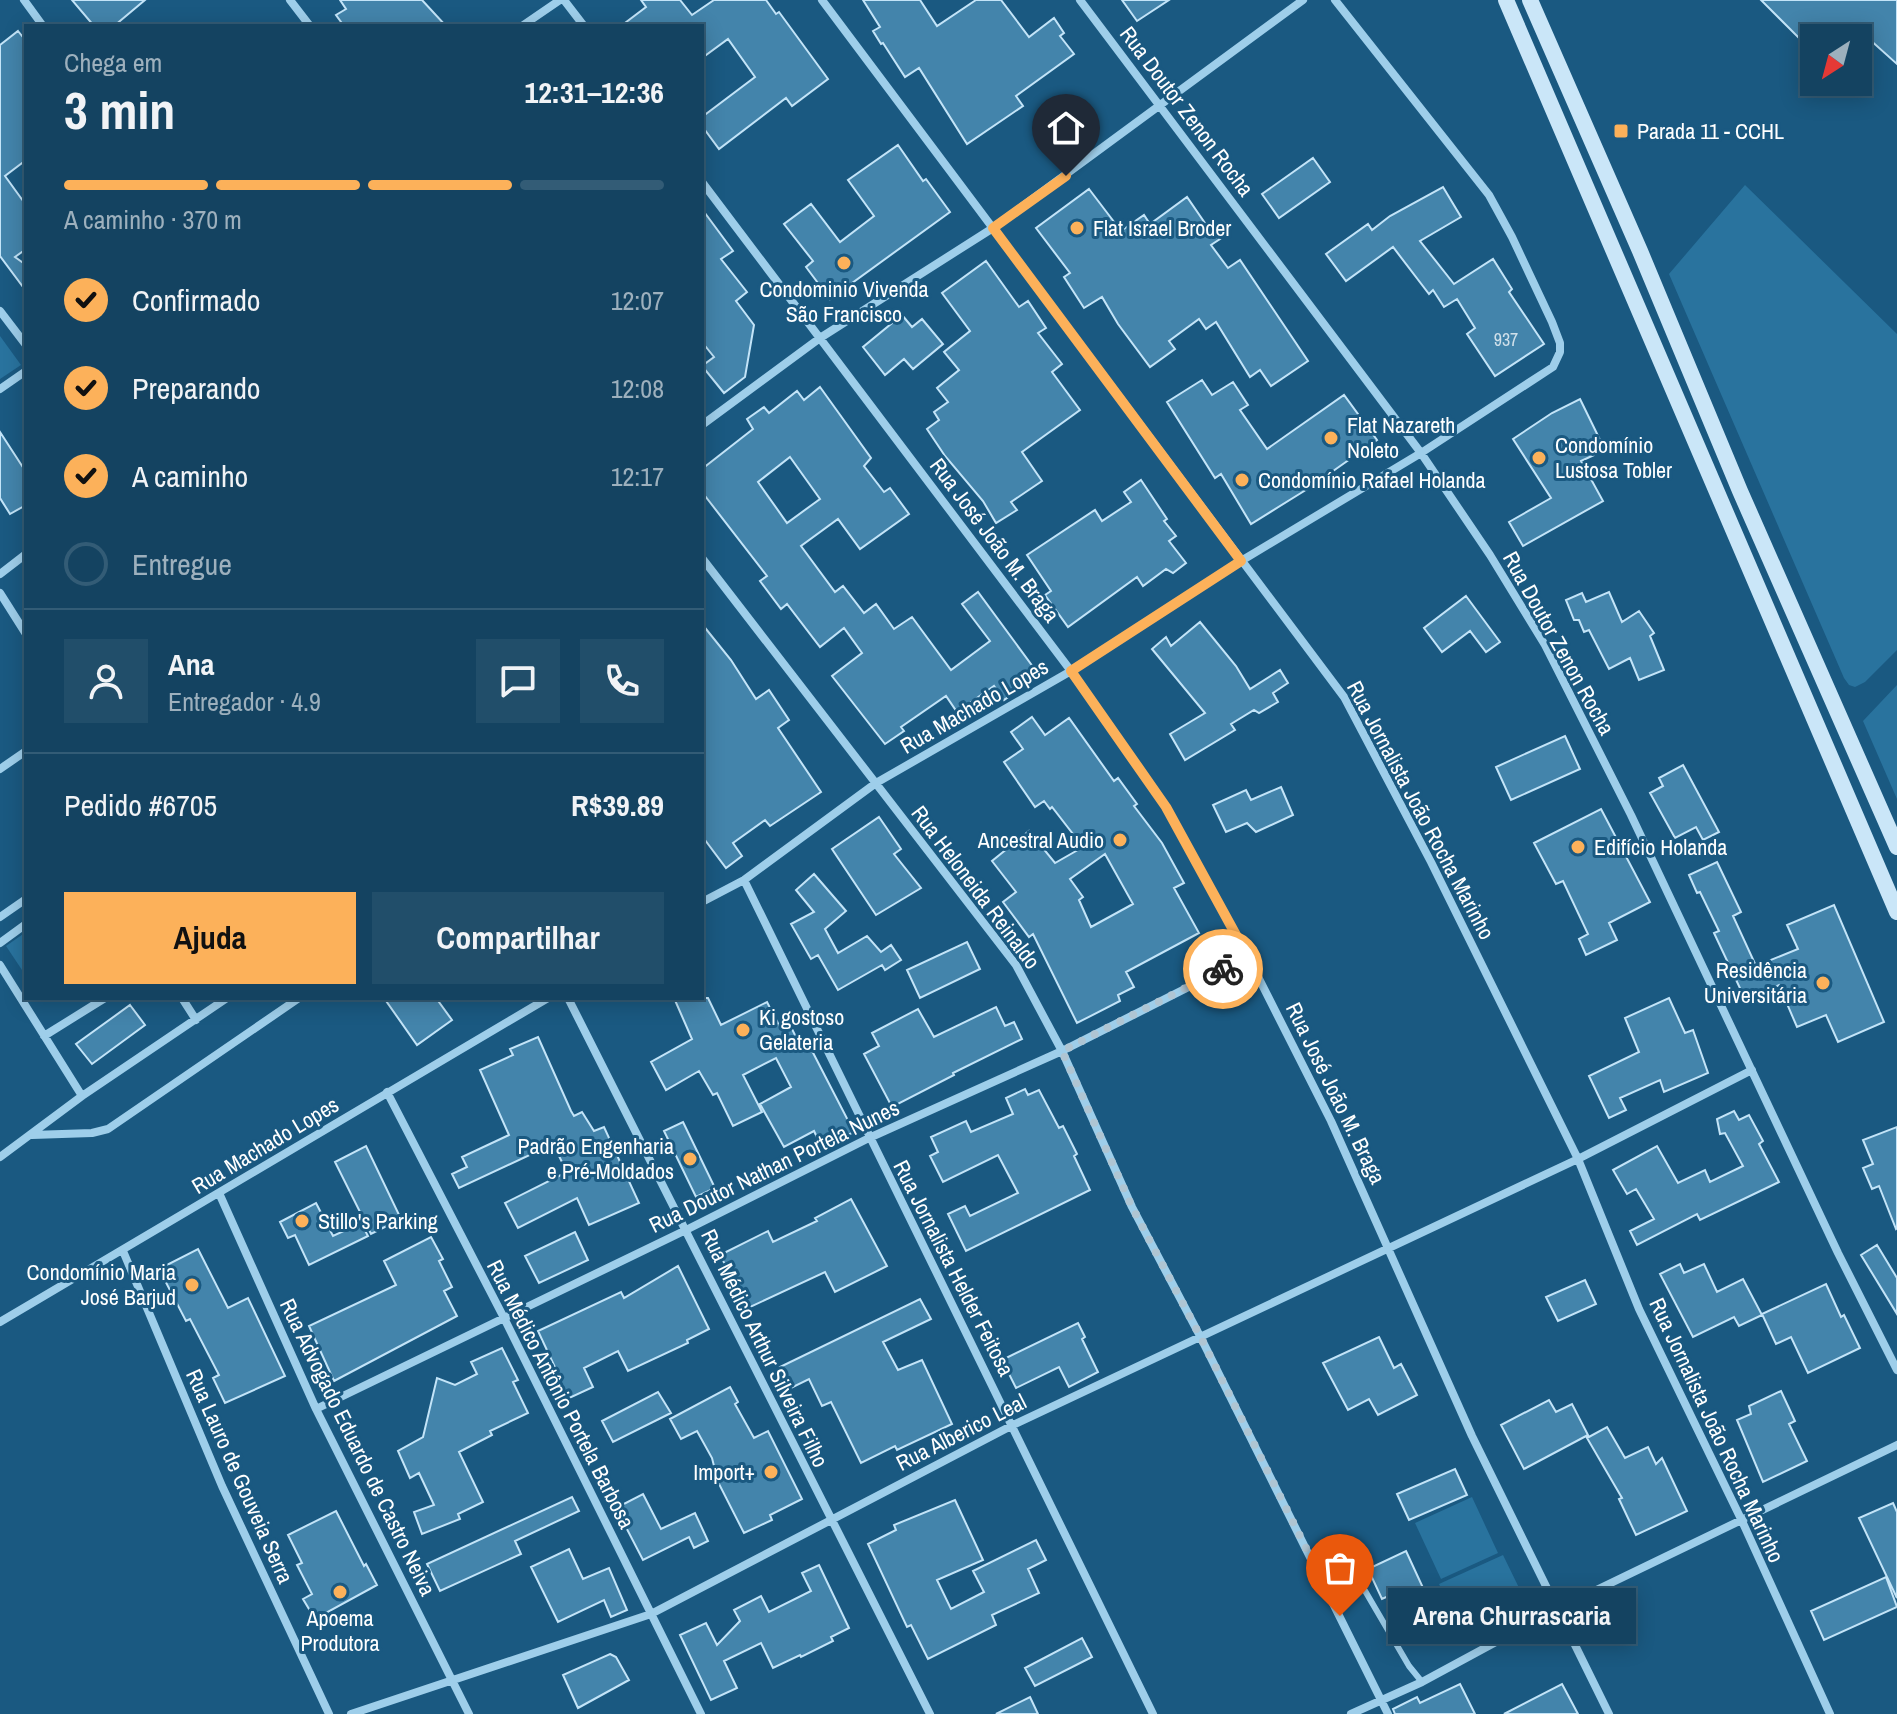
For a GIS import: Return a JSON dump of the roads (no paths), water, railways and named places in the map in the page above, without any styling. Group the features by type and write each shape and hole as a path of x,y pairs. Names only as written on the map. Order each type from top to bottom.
{"main road":[{"path":"1506,0 1897,912"},
{"path":"1530,0 1640,251 1740,491 1897,847"},
{"path":"1525,43 1546,36"}],"street":[{"path":"24,0 42,24"},
{"path":"290,0 308,24"},
{"path":"525,24 562,0 582,24"},
{"name":"Rua Jornalista João Rocha Marinho","path":"822,0 1344,697 1431,862 1578,1159 1639,1309 1742,1521 1830,1714"},
{"name":"Rua Doutor Zenon Rocha","path":"1080,0 1421,453 1490,555 1545,645 1631,815 1838,1253 1897,1370"},
{"path":"704,424 820,338 993,228 1303,0"},
{"name":"Rua Machado Lopes","path":"704,901 744,880 876,783 1071,671 1553,367 1560,352 1560,343 1512,237 1489,195 1335,0"},
{"name":"Rua José João M. Braga","path":"704,185 1071,671 1166,807 1248,957 1331,1121 1472,1436 1609,1714"},
{"path":"0,311 24,342"},
{"path":"0,389 24,372"},
{"path":"0,574 24,556"},
{"name":"Rua Heloneida Reinaldo","path":"704,561 1016,965 1062,1051 1132,1207 1201,1338 1388,1714"},
{"path":"0,593 24,631"},
{"path":"0,769 23,753"},
{"name":"Rua Jornalista Helder Feitosa","path":"744,880 1153,1714"},
{"path":"0,917 24,900"},
{"path":"0,943 24,925"},
{"name":"Rua Doutor Nathan Portela Nunes","path":"316,1409 869,1138 1062,1051 1248,957"},
{"path":"0,965 82,1096"},
{"path":"44,1036 102,1000"},
{"path":"183,1000 196,1020"},
{"path":"0,1157 82,1096 224,1000"},
{"path":"32,1135 92,1133 108,1129 296,1000"},
{"name":"Rua Machado Lopes","path":"0,1322 545,1000"},
{"name":"Rua Médico Arthur Silveira Filho","path":"569,1000 930,1714"},
{"path":"1578,1159 1752,1070"},
{"name":"Rua Médico Antônio Portela Barbosa","path":"387,1092 503,1316 701,1714"},
{"name":"Rua Alberico Leal","path":"351,1714 651,1614 1013,1425 1578,1159"},
{"name":"Rua Advogado Eduardo de Castro Neiva","path":"219,1193 316,1409 469,1714"},
{"name":"Rua Lauro de Gouveia Serra","path":"123,1251 222,1486 329,1714"},
{"path":"1351,1714 1422,1682 1557,1609 1897,1445"}],"lane":[{"path":"1347,1560 1409,1666 1422,1682"}],"place":[{"name":"Parada 11 - CCHL","path":"1621,131"},
{"name":"Flat Israel Broder","path":"1077,228"},
{"name":"Condominio Vivenda São Francisco","path":"844,263"},
{"name":"Flat Nazareth Noleto","path":"1331,438"},
{"name":"Condomínio Lustosa Tobler","path":"1539,458"},
{"name":"Condomínio Rafael Holanda","path":"1242,480"},
{"name":"Ancestral Audio","path":"1120,840"},
{"name":"Edifício Holanda","path":"1578,847"},
{"name":"Residência Universitária","path":"1823,983"},
{"name":"Ki gostoso Gelateria","path":"743,1030"},
{"name":"Padrão Engenharia e Pré-Moldados","path":"690,1159"},
{"name":"Stillo's Parking","path":"302,1221"},
{"name":"Condomínio Maria José Barjud","path":"192,1285"},
{"name":"Import+","path":"771,1472"},
{"name":"Apoema Produtora","path":"340,1592"},
{"name":"Arena Churrascaria","path":"1340,1616"}]}
